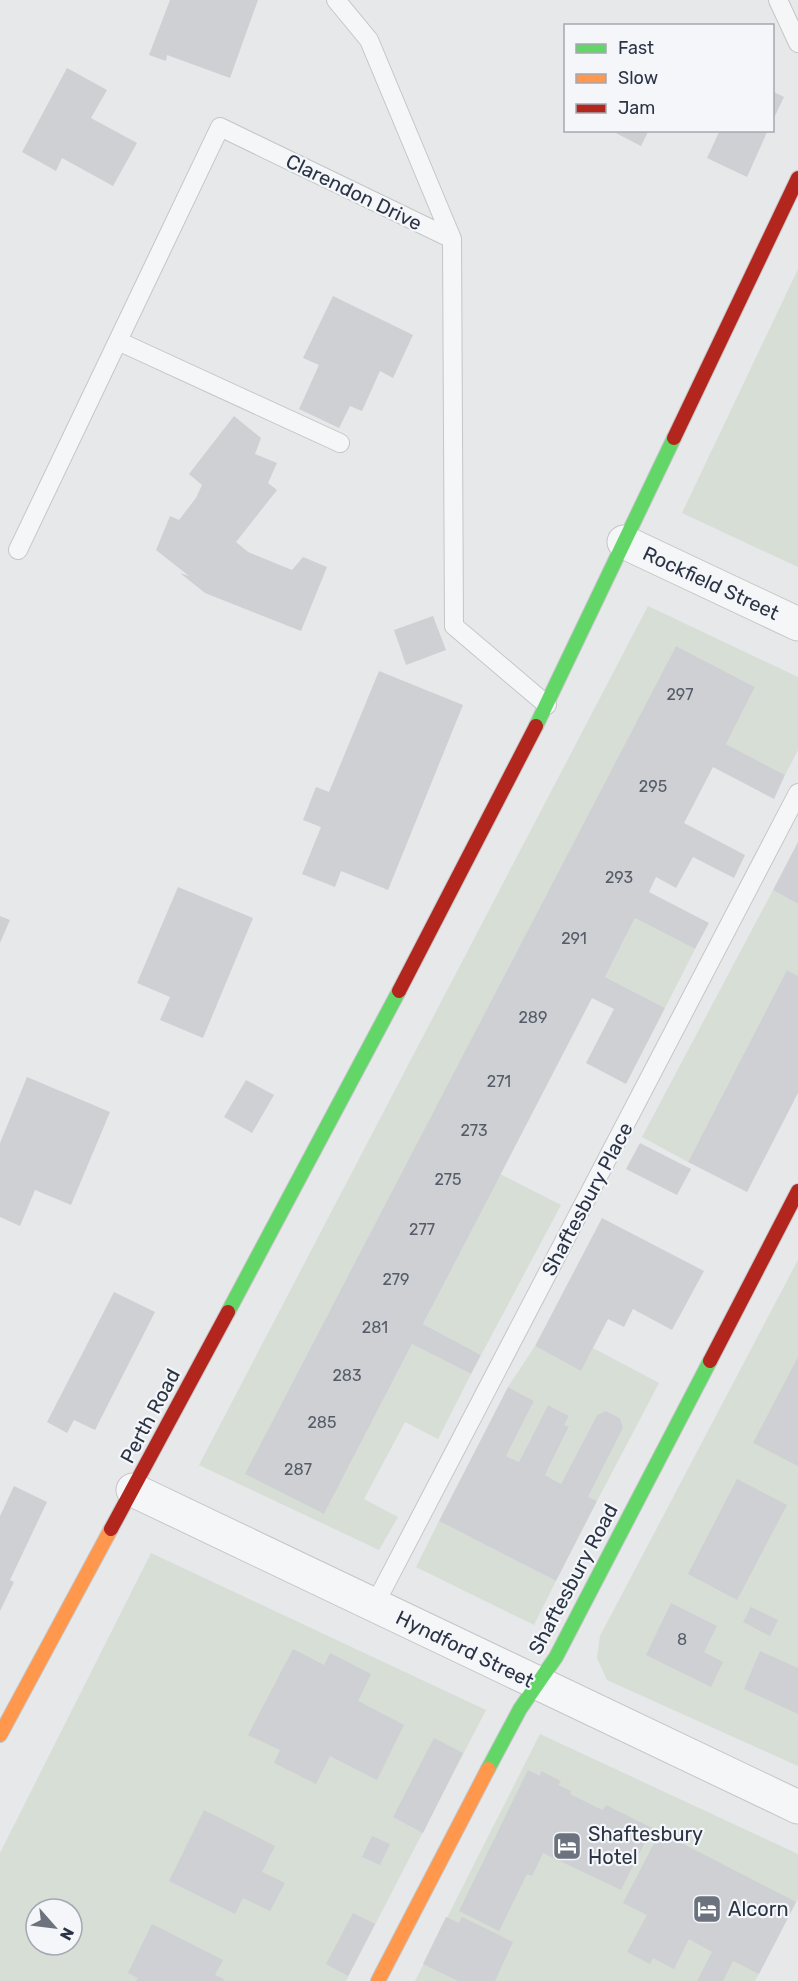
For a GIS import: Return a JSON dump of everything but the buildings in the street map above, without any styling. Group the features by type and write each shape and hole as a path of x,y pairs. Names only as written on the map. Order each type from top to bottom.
{"street":[{"name":"Perth Road","path":"0,1735 333,1116 547,705 798,178"},
{"name":"Rockfield Street","path":"624,542 798,624"},
{"name":"Shaftesbury Road","path":"378,1981 520,1709 556,1657 798,1191"},
{"name":"Hyndford Street","path":"132,1490 798,1807"}],"lane":[{"path":"336,0 369,40 452,239 454,626 547,705"},
{"path":"778,0 798,43"},
{"name":"Clarendon Drive","path":"18,550 220,127 452,239"},
{"path":"118,341 340,444"},
{"name":"Shaftesbury Place","path":"375,1604 798,793"}],"shaded area":[{"path":"798,269 798,567 682,513"},
{"path":"648,606 798,677 798,750 785,775 726,744 755,687 676,646 246,1474 324,1514 412,1344 471,1374 438,1439 405,1422 364,1499 398,1517 379,1550 199,1465"},
{"path":"773,890 798,904 798,976 787,970 688,1162 642,1137"},
{"path":"635,918 695,949 665,1008 605,977"},
{"path":"500,1174 561,1205 481,1355 423,1324"},
{"path":"798,1260 798,1766 607,1680 597,1658 600,1636"},
{"path":"535,1346 581,1371 593,1348 659,1383 597,1501 588,1497 623,1428 620,1418 606,1411 597,1415 561,1484 545,1475 569,1428 564,1425 569,1416 548,1405 519,1462 506,1456 534,1401 508,1387"},
{"path":"439,1521 556,1581 534,1625 416,1567"},
{"path":"151,1553 486,1710 346,1981 0,1981 0,1853"},
{"path":"540,1734 798,1854 798,1899 755,1981 415,1981"}],"traffic: fast":[{"path":"536,726 674,438"},
{"path":"228,1312 399,991"},
{"path":"488,1769 520,1709 556,1657 710,1361"}],"traffic: slow":[{"path":"0,1735 111,1529"},
{"path":"378,1981 488,1769"}],"traffic: jam":[{"path":"674,438 798,178"},
{"path":"399,991 536,726"},
{"path":"710,1361 798,1191"},
{"path":"111,1529 228,1312"}],"place":[{"name":"Shaftesbury Hotel","path":"567,1846"},
{"name":"Alcorn","path":"707,1909"}]}
